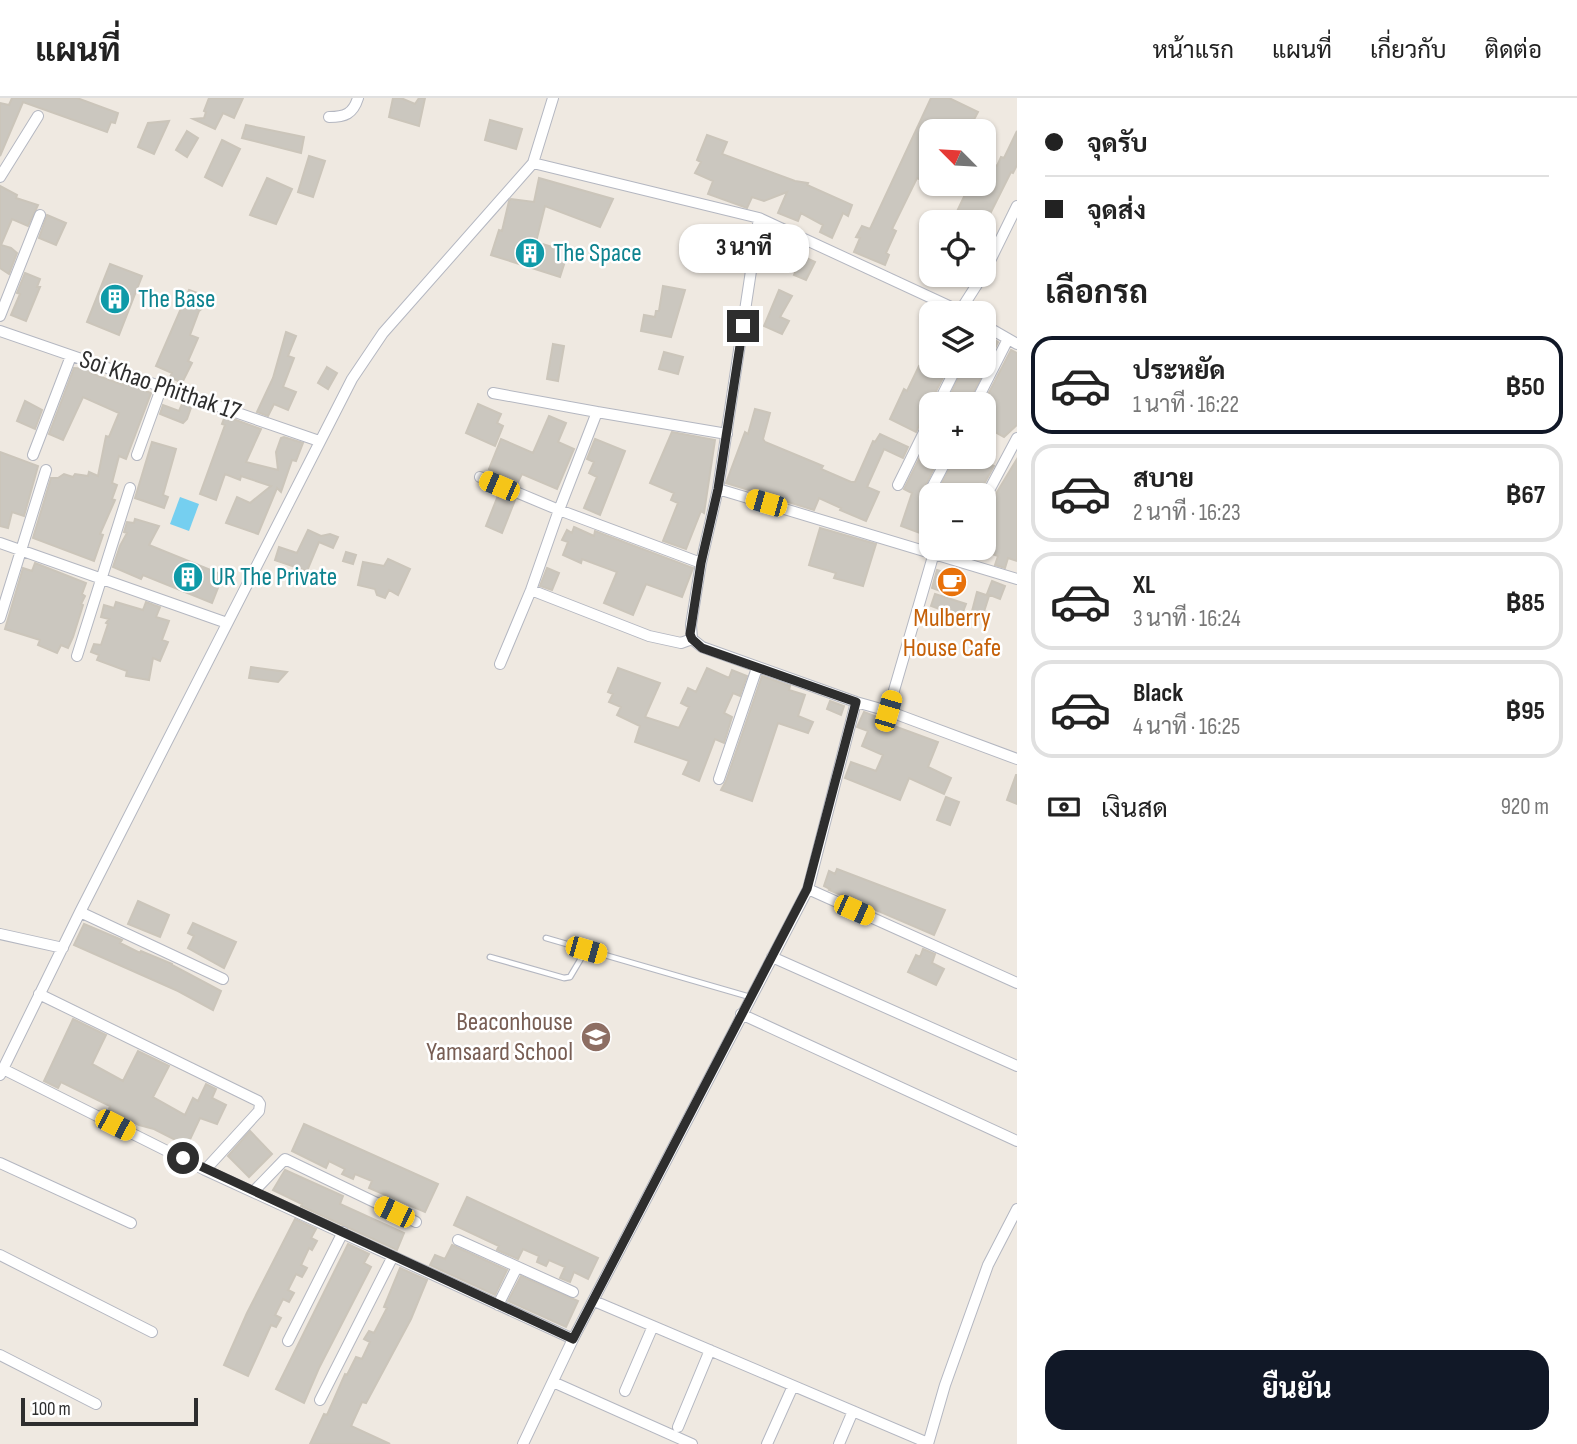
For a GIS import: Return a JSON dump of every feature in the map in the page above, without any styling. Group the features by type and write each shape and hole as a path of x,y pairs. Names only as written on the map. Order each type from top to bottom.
{"street":[{"path":"329,117 345,117 355,108 358,98"},
{"path":"553,98 533,163 383,332 352,379 1,1072 205,1170 573,1339"},
{"path":"0,177 38,116"},
{"path":"533,163 759,218 938,301"},
{"path":"996,248 1017,206"},
{"path":"0,316 40,215"},
{"path":"759,218 718,489 701,563 691,625 692,639 702,648 888,711 1017,759"},
{"name":"Soi Khao Phithak 17","path":"0,331 319,441"},
{"path":"982,392 1012,341 996,332"},
{"path":"33,456 71,356"},
{"path":"137,455 162,386"},
{"path":"493,393 727,434"},
{"path":"500,664 531,590 558,510 597,412"},
{"path":"993,483 1017,438"},
{"path":"898,485 919,442"},
{"path":"0,618 46,470"},
{"path":"480,477 558,510 701,563"},
{"path":"77,656 131,488"},
{"path":"718,489 919,549"},
{"path":"0,543 227,623"},
{"path":"888,711 932,560"},
{"path":"956,560 1017,579"},
{"path":"531,590 649,636 681,643 692,639"},
{"path":"719,779 757,668"},
{"path":"523,1444 573,1339 807,889 856,702"},
{"path":"807,889 1017,983"},
{"path":"80,912 223,979"},
{"path":"0,934 62,948"},
{"path":"772,957 1017,1066"},
{"path":"39,994 258,1101 259,1111 205,1170"},
{"path":"741,1014 1017,1141"},
{"path":"254,1192 285,1159 416,1222"},
{"path":"0,1163 131,1223"},
{"path":"594,1301 928,1443 945,1385 988,1265 1017,1209"},
{"path":"288,1341 344,1232"},
{"path":"458,1240 573,1292"},
{"path":"0,1255 152,1332"},
{"path":"320,1399 393,1256"},
{"path":"498,1306 517,1267"},
{"path":"625,1391 653,1326"},
{"path":"678,1427 710,1350"},
{"path":"0,1355 96,1404"},
{"path":"553,1382 692,1444"},
{"path":"767,1444 793,1386"},
{"path":"839,1444 853,1411"}],"lane":[{"path":"547,938 750,997"},
{"path":"490,957 564,978 570,977 586,950"}],"water":[{"path":"180,497 199,504 189,531 170,524"}],"building":[{"path":"12,98 77,98 118,113 115,123 111,122 107,132 23,102 0,156 0,103 9,105"},
{"path":"209,98 243,98 234,118 223,113 215,129 193,119 204,118"},
{"path":"393,98 401,98 415,104 419,98 425,98 419,126 389,117"},
{"path":"931,98 949,98 978,112 974,119 921,119"},
{"path":"490,120 522,129 516,149 485,140"},
{"path":"169,121 154,154 138,147 148,123"},
{"path":"919,124 919,179 917,178 892,229 896,231 886,253 889,255 885,265 854,252 860,238 856,237 862,226 870,229"},
{"path":"246,125 304,137 301,153 242,138"},
{"path":"187,131 198,138 187,157 176,150"},
{"path":"1017,131 1017,165 992,210 958,210 964,196 996,196 996,166 1001,157 1004,158"},
{"path":"707,135 727,142 722,154 795,181 808,183 807,185 852,205 848,216 843,213 832,238 820,232 823,225 801,213 798,221 778,213 787,192 764,201 752,197 747,208 708,194 713,181 695,173 701,162 697,160"},
{"path":"222,140 240,149 222,186 205,177"},
{"path":"309,156 325,161 313,197 298,192"},
{"path":"267,178 292,189 276,224 250,215"},
{"path":"539,178 613,199 600,227 545,206 536,242 568,252 560,277 491,255 499,230 502,231 509,201 534,202"},
{"path":"0,186 17,195 16,198 38,205 28,226 12,219 1,245 17,253 9,274 0,268"},
{"path":"47,215 66,223 56,245 39,238"},
{"path":"802,256 815,262 806,280 794,275"},
{"name":"The Base","path":"110,264 142,276 119,335 87,322"},
{"path":"25,273 40,279 37,287 40,287 26,321 11,315"},
{"path":"663,286 685,290 671,337 641,331 644,315 655,317 656,311 659,311"},
{"path":"189,290 214,299 199,311 190,335 198,338 188,361 192,363 182,383 170,377 172,373 156,366"},
{"path":"779,290 792,296 780,317 789,321 782,334 764,326"},
{"path":"286,332 296,336 288,356 294,358 283,387 296,392 288,410 274,404 268,416 257,412 273,378"},
{"path":"553,344 564,346 558,381 547,379"},
{"path":"1011,350 1017,353 1017,425 1004,437 996,433 996,392 989,392"},
{"path":"664,352 683,357 678,374 659,369"},
{"path":"919,366 919,378 943,378 936,392 919,392 919,426 916,432 890,419 904,389 907,391"},
{"path":"327,367 337,373 328,389 318,383"},
{"path":"74,368 91,370 90,373 151,393 126,459 119,456 112,483 117,485 112,499 115,500 100,534 103,535 94,561 33,538 51,478 64,474 73,477 75,474 88,476 89,472 98,476 106,436 109,437 119,413 83,397 63,440 49,434"},
{"path":"958,378 981,378 974,392 952,392"},
{"path":"25,401 42,410 35,429 17,421"},
{"path":"183,402 192,405 183,423 160,414 163,405 179,411"},
{"path":"478,404 501,414 497,423 503,426 495,446 466,433"},
{"path":"755,409 770,413 763,439 765,442 823,466 821,469 851,482 855,482 873,441 875,442 880,434 908,447 903,458 884,449 867,487 879,492 866,521 819,498 814,510 726,483 745,432 748,434"},
{"path":"225,416 261,429 246,462 278,470 276,452 281,438 303,443 296,461 292,460 281,492 277,488 258,534 226,523 237,497 250,503 271,486 241,476 240,480 225,474 216,500 200,494 225,425 222,424"},
{"path":"549,416 566,423 558,442 574,449 557,489 522,474 517,484 489,469 501,439 533,453"},
{"path":"672,432 715,440 704,513 701,511 686,549 663,541 678,503 671,500 674,493 650,483"},
{"path":"595,439 625,451 600,515 584,508 597,477 589,473 594,462 587,459"},
{"path":"152,442 176,449 163,495 168,497 164,508 135,498"},
{"path":"0,452 38,466 24,516 12,512 8,528 0,526"},
{"path":"919,459 919,469 934,469 927,483 919,483 919,533 901,526 912,493 904,489"},
{"path":"1017,459 1017,561 1008,558 1005,568 995,565 998,556 996,494"},
{"path":"949,469 992,469 985,483 942,483"},
{"path":"499,493 515,500 502,533 486,526"},
{"path":"135,519 159,526 149,545 223,575 212,603 143,575 141,579 113,567 127,533 124,532 127,522 134,523"},
{"path":"574,527 594,536 595,531 693,568 682,597 646,584 633,615 604,603 617,572 582,559 581,563 563,555 568,542 562,540 567,530 572,533"},
{"path":"820,528 876,544 863,586 834,578 836,573 809,565"},
{"path":"308,530 321,536 330,534 338,537 333,548 319,542 307,571 275,560 279,547 297,553"},
{"path":"346,552 356,555 353,564 343,561"},
{"path":"388,559 410,569 398,595 389,590 385,598 377,595 375,589 358,585 363,562 384,566"},
{"path":"35,563 86,583 82,594 85,596 81,604 83,605 73,637 68,648 61,645 57,653 38,645 40,640 5,629 23,568 32,571"},
{"path":"547,568 559,573 552,590 540,586"},
{"path":"937,570 949,574 943,592 932,588"},
{"path":"992,581 1005,586 1000,599 987,594"},
{"path":"977,592 989,596 982,618 971,615"},
{"path":"935,594 966,604 961,617 931,606"},
{"path":"116,602 143,610 146,602 160,607 156,617 169,621 162,640 168,642 160,661 153,658 149,680 126,676 127,671 97,660 99,655 91,652 94,644 101,645 108,624 106,623 109,619 101,617 104,605 114,608"},
{"path":"251,667 287,672 278,682 249,678"},
{"path":"618,668 660,683 645,717 679,728 689,707 681,703 688,688 696,692 707,668 729,678 732,670 747,676 740,696 733,693 724,713 732,717 724,743 715,739 699,781 683,774 689,761 635,742 640,726 617,715 621,707 609,702 613,694 608,692"},
{"path":"762,676 790,686 789,690 805,695 798,716 813,722 808,733 778,723 752,801 721,790"},
{"path":"830,701 844,706 841,715 827,709"},
{"path":"864,712 938,742 928,767 951,778 944,794 909,778 900,800 845,778 851,762 876,771 883,755 862,746 868,731 857,727"},
{"path":"1017,775 1017,804 1007,800"},
{"path":"946,797 959,802 950,825 937,820"},
{"path":"837,869 945,910 934,935 829,890 824,886 829,871 835,874"},
{"path":"138,901 169,915 160,937 128,924"},
{"path":"193,923 236,942 224,968 188,948 194,936 188,933"},
{"path":"84,924 122,940 120,943 140,953 141,951 172,964 221,991 213,1010 178,991 74,945"},
{"path":"923,949 935,954 932,963 944,969 936,985 908,972 916,955 920,957"},
{"path":"73,1019 106,1035 92,1064 123,1081 138,1051 169,1066 153,1097 185,1115 193,1098 198,1101 206,1084 216,1089 212,1098 226,1105 217,1124 200,1118 187,1146 154,1129 139,1125 109,1109 110,1106 61,1082 58,1088 44,1081"},
{"path":"304,1124 438,1184 425,1212 369,1188 372,1181 355,1174 353,1179 342,1174 345,1169 329,1161 326,1168 292,1151"},
{"path":"250,1131 272,1154 249,1177 228,1156"},
{"path":"285,1170 343,1196 340,1204 404,1233 397,1250 301,1206 302,1204 273,1190"},
{"path":"467,1197 598,1258 588,1279 574,1272 570,1282 560,1278 565,1267 549,1260 546,1266 537,1262 539,1256 523,1249 518,1259 497,1250 499,1246 454,1225"},
{"path":"295,1219 316,1229 311,1238 317,1241 312,1250 309,1248 301,1265 307,1268 302,1277 296,1274 288,1290 294,1293 289,1302 283,1299 275,1315 281,1318 276,1327 271,1325 248,1376 224,1365"},
{"path":"348,1244 369,1254 364,1263 371,1267 304,1403 276,1389"},
{"path":"452,1245 507,1270 495,1295 430,1265 435,1255 445,1259"},
{"path":"400,1268 427,1280 411,1319 366,1403 362,1402 351,1426 390,1444 310,1444 324,1414 327,1415 345,1374 347,1375 356,1357 362,1359 370,1342 364,1339 369,1331 374,1333 387,1308 384,1307"},
{"path":"521,1276 578,1301 566,1327 508,1301"}],"place":[{"name":"The Space","path":"530,253"},
{"name":"The Base","path":"115,299"},
{"name":"UR The Private","path":"188,577"},
{"name":"Mulberry House Cafe","path":"952,582"},
{"name":"Beaconhouse Yamsaard School","path":"596,1037"}],"route":[{"path":"183,1158 573,1339 807,889 856,702 702,648 690,634 701,563 718,489 743,326"}]}
